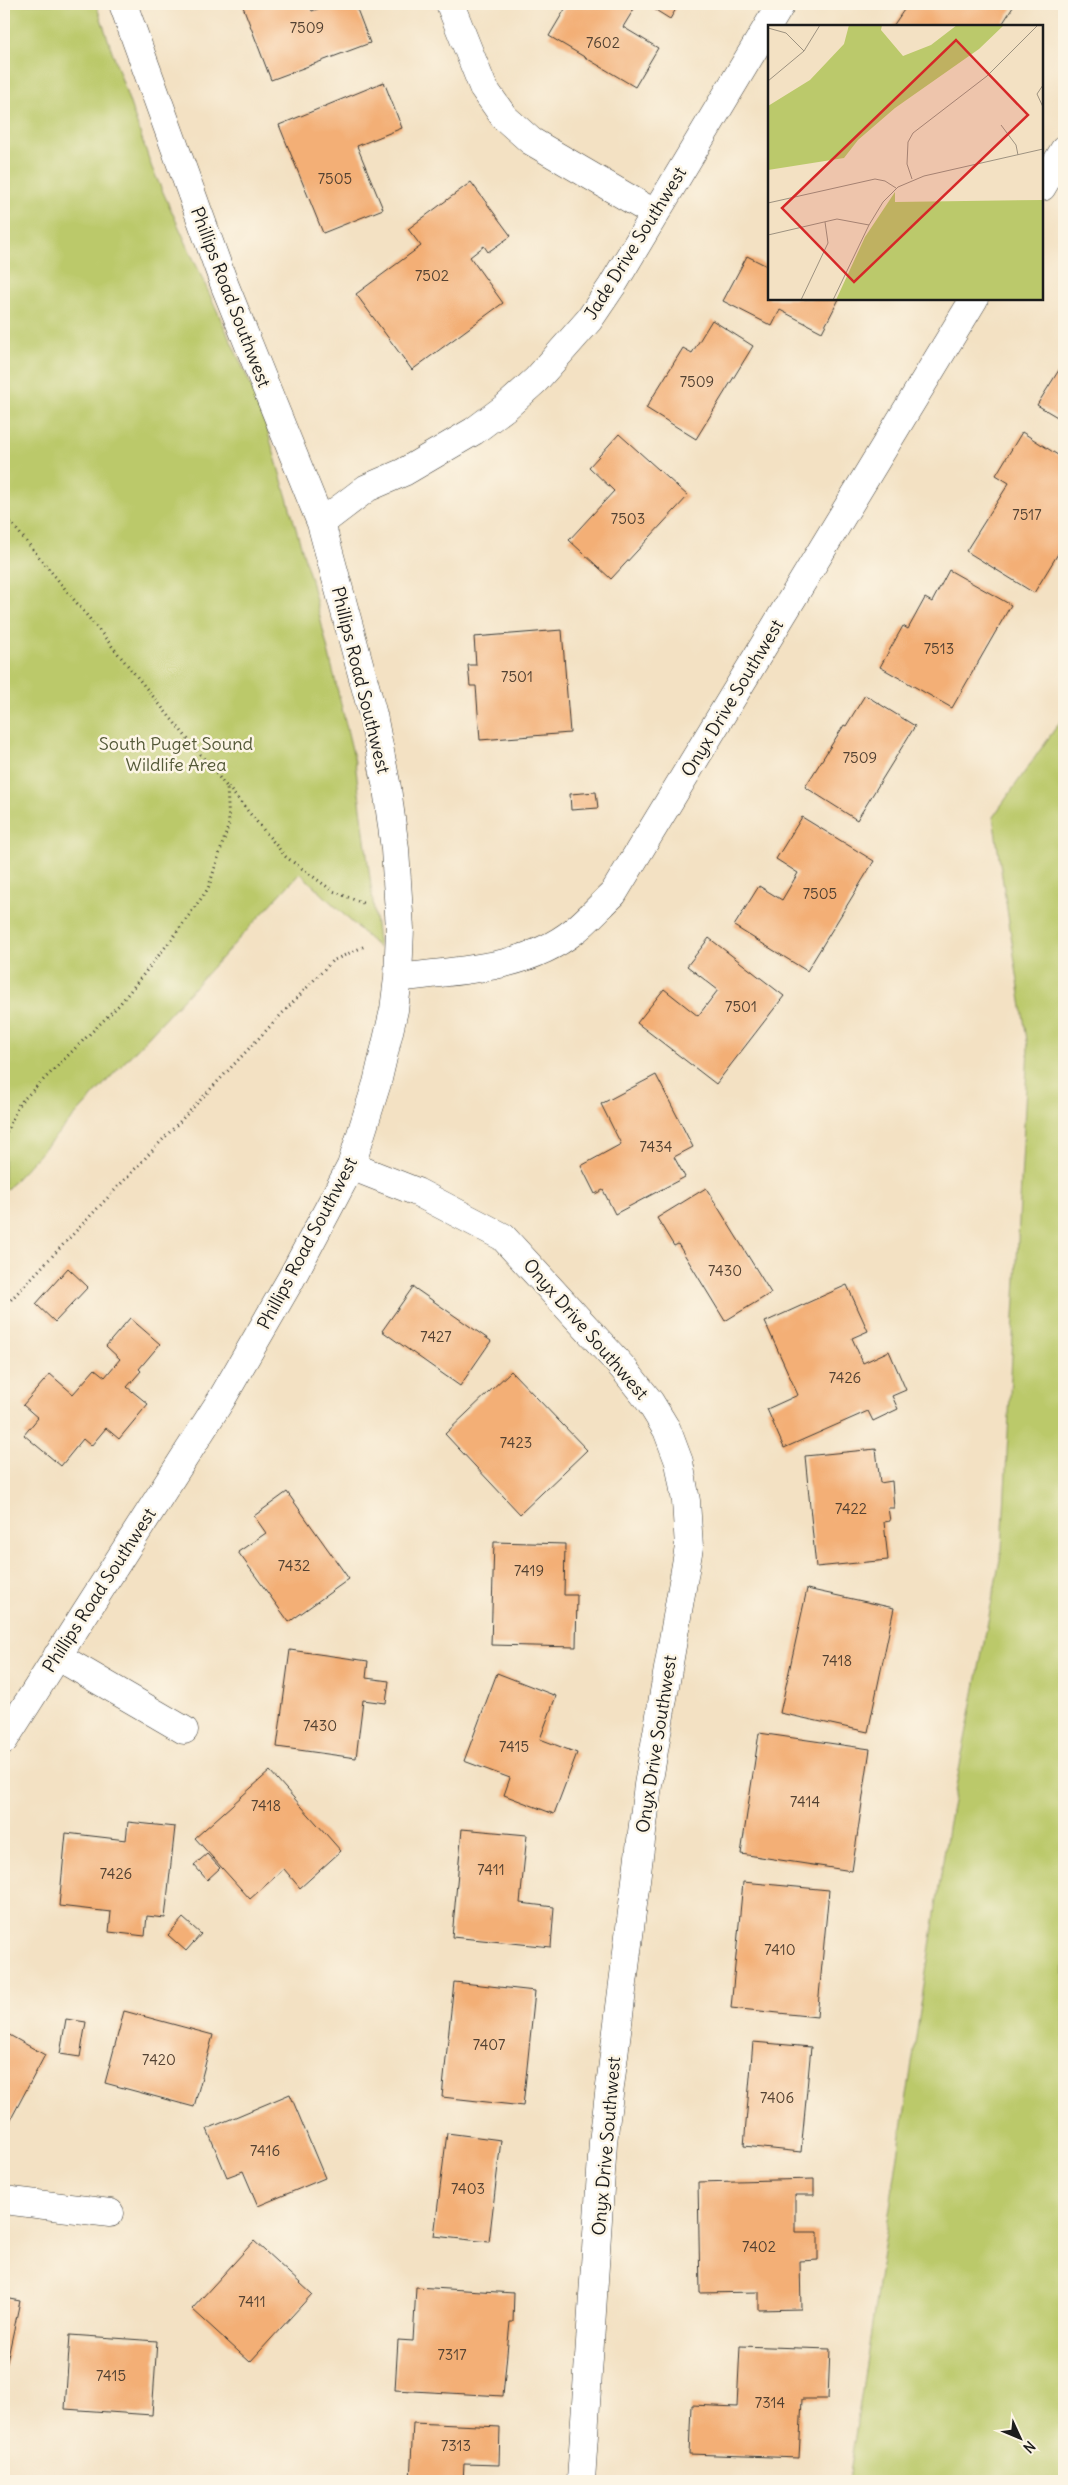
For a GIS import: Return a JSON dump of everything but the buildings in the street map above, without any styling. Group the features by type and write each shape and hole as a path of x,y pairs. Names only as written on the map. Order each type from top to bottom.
{"street":[{"name":"Phillips Road Southwest","path":"4,1740 221,1400 291,1279 351,1166 377,1083 394,1010 398,978 400,929 395,849 387,788 373,714 321,523 225,286 123,4"},
{"path":"450,4 483,87 504,117 531,141 654,213"},
{"name":"Jade Drive Southwest","path":"768,25 781,4"},
{"name":"Jade Drive Southwest","path":"321,523 367,488 404,472 474,432 536,380 589,320 612,286 768,25"},
{"path":"1043,185 1064,150"},
{"name":"Onyx Drive Southwest","path":"398,978 484,967 533,955 574,932 612,894 973,300"},
{"name":"Onyx Drive Southwest","path":"351,1166 417,1192 504,1237 623,1368 650,1402 667,1430 679,1462 686,1501 689,1547 648,1785 603,2142 581,2481"},
{"path":"57,1656 184,1730"},
{"path":"4,2200 110,2213"}],"path":[{"path":"4,514 286,857 333,891 361,901 400,929 332,961 4,1307"},
{"path":"4,1138 19,1104 119,1005 171,940 208,889 229,824 227,787"}],"green space":[{"name":"South Puget Sound Wildlife Area","path":"4,4 96,4 152,168 260,405 311,580 355,762 379,948 300,873 4,1192"},
{"path":"1064,716 1064,2481 848,2481 949,1822 1002,1549 1028,1047 993,817"}]}
